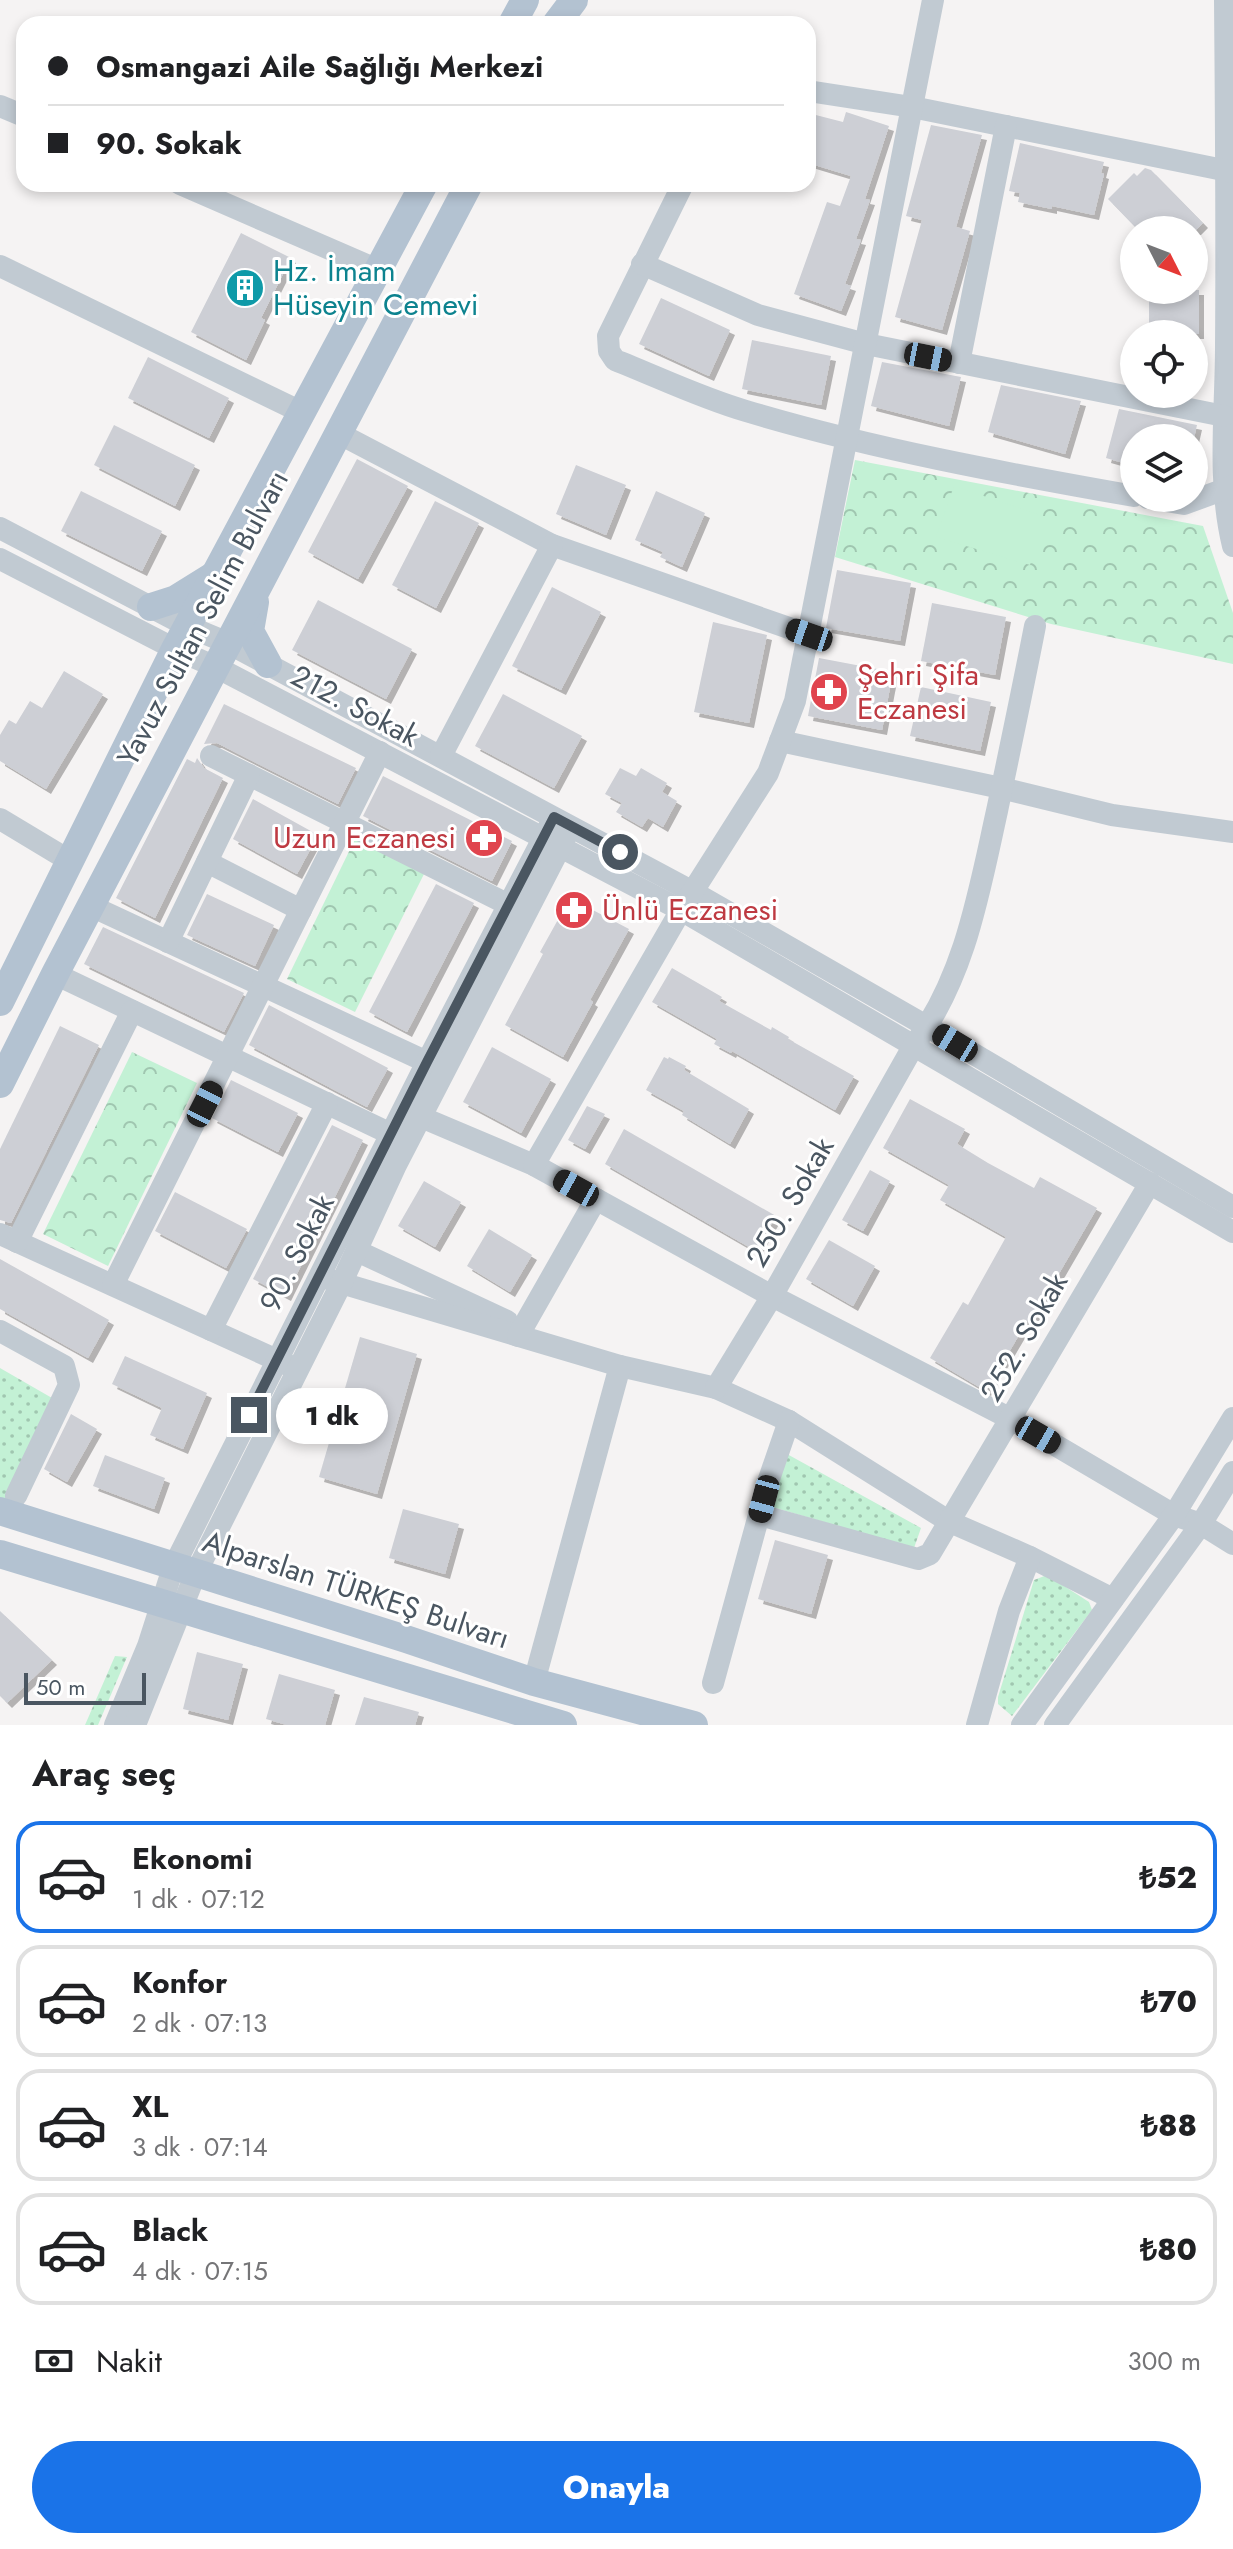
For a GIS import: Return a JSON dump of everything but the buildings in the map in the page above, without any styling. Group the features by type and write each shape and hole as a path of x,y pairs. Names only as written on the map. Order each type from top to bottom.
{"main road":[{"path":"561,16 574,0"},
{"name":"Yavuz Sultan Selim Bulvarı","path":"0,1002 181,637 420,192"},
{"name":"Yavuz Sultan Selim Bulvarı","path":"0,1084 465,192"},
{"path":"378,270 414,289"},
{"path":"151,607 176,599 213,576"},
{"path":"257,588 250,631 268,664"},
{"name":"Alparslan TÜRKEŞ Bulvarı","path":"8,1504 184,1571 534,1682 694,1725"},
{"path":"0,1554 521,1719 563,1725"}],"street":[{"path":"534,1165 687,901 768,773 795,701 933,0"},
{"path":"1225,0 1229,172 1224,416 1228,488 1226,518 1233,546"},
{"path":"816,92 912,107 1229,172"},
{"path":"959,363 1006,126"},
{"path":"198,192 378,270"},
{"path":"679,192 608,336 609,351 615,360 742,410 847,439 1120,493"},
{"path":"642,264 758,315 866,344 1224,416"},
{"path":"0,266 301,412"},
{"path":"338,433 552,545 809,635"},
{"path":"1208,495 1228,488"},
{"path":"0,528 151,607 181,637"},
{"path":"441,756 552,545"},
{"name":"212. Sokak","path":"0,559 222,655 380,752 552,842 687,901"},
{"name":"250. Sokak","path":"716,1388 772,1296 956,970 967,940 1035,626"},
{"path":"222,655 268,664 563,821 687,901 921,1036 1233,1207"},
{"path":"780,741 1112,815 1233,832"},
{"path":"113,1285 380,752"},
{"path":"211,756 509,905"},
{"path":"168,942 249,775"},
{"path":"0,819 70,861"},
{"name":"90. Sokak","path":"184,1571 298,1370 563,821"},
{"name":"90. Sokak","path":"135,1725 184,1571 277,1360 509,905 552,842"},
{"path":"207,862 301,910"},
{"path":"91,906 427,1062"},
{"path":"55,974 391,1134"},
{"path":"132,1011 8,1238 298,1370"},
{"path":"921,1036 1150,1183 1233,1232"},
{"path":"211,1330 327,1103"},
{"path":"421,1117 534,1165 772,1296 1011,1419 1174,1515 1201,1524 1233,1544"},
{"name":"252. Sokak","path":"760,1515 918,1559 930,1554 1150,1183"},
{"path":"520,1332 596,1199"},
{"path":"357,1251 520,1332"},
{"path":"319,1276 520,1332 620,1366 716,1388 789,1421 950,1522 1030,1557 1113,1599"},
{"path":"0,1331 64,1366 69,1385 8,1504"},
{"path":"534,1682 620,1366"},
{"path":"1022,1725 1174,1515 1233,1418"},
{"path":"713,1683 789,1421"},
{"path":"1055,1725 1201,1524 1233,1472"},
{"path":"977,1725 1009,1611 1030,1557"},
{"name":"90. Sokak","path":"115,1725 148,1646 171,1606"}],"green space":[{"path":"855,460 1203,526 1233,613 1233,664 1051,624 835,557"},
{"path":"954,486 1046,517 1030,565 936,537"},
{"path":"357,835 425,872 355,1012 287,979"},
{"path":"132,1052 197,1083 108,1266 43,1234"},
{"path":"0,1368 52,1398 8,1500 0,1498"},
{"path":"787,1454 921,1528 914,1548 772,1507"},
{"path":"1047,1575 1089,1602 1092,1610 1012,1716 998,1704 998,1697 1034,1580"},
{"path":"115,1656 127,1657 98,1725 85,1725"}],"place":[{"name":"Hz. İmam Hüseyin Cemevi","path":"245,288"},
{"name":"Şehri Şifa Eczanesi","path":"829,692"},
{"name":"Uzun Eczanesi","path":"484,838"},
{"name":"Ünlü Eczanesi","path":"574,910"}],"route":[{"path":"249,1415 554,817 620,852"}]}
